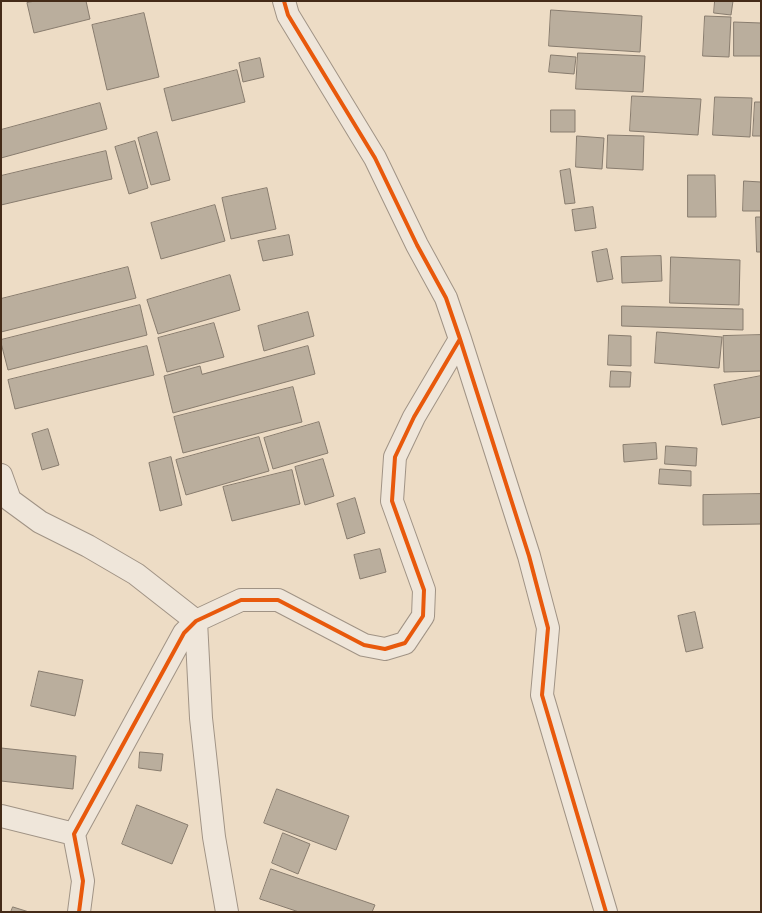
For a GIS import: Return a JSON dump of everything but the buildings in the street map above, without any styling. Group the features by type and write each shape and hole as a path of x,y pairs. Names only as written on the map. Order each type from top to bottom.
{"street":[{"path":"284,1 288,15 375,158 417,246 446,298 529,556 548,628 542,695 606,912"},
{"path":"80,912 84,881 74,834 184,633 196,621 241,600 278,600 364,645 385,649 405,643 423,616 424,590 392,500 395,457 414,417 460,339"},
{"path":"1,475 10,500 40,522 88,546 136,574 196,621 201,725 214,837 227,912"},
{"path":"1,816 74,834"}],"cycle path":[{"path":"284,1 288,15 375,158 417,245 446,298 529,556 548,628 542,695 606,912"},
{"path":"79,912 83,881 74,834 184,633 196,621 241,600 278,600 364,645 385,649 405,643 423,616 424,590 392,501 395,457 414,417 460,339"}]}
